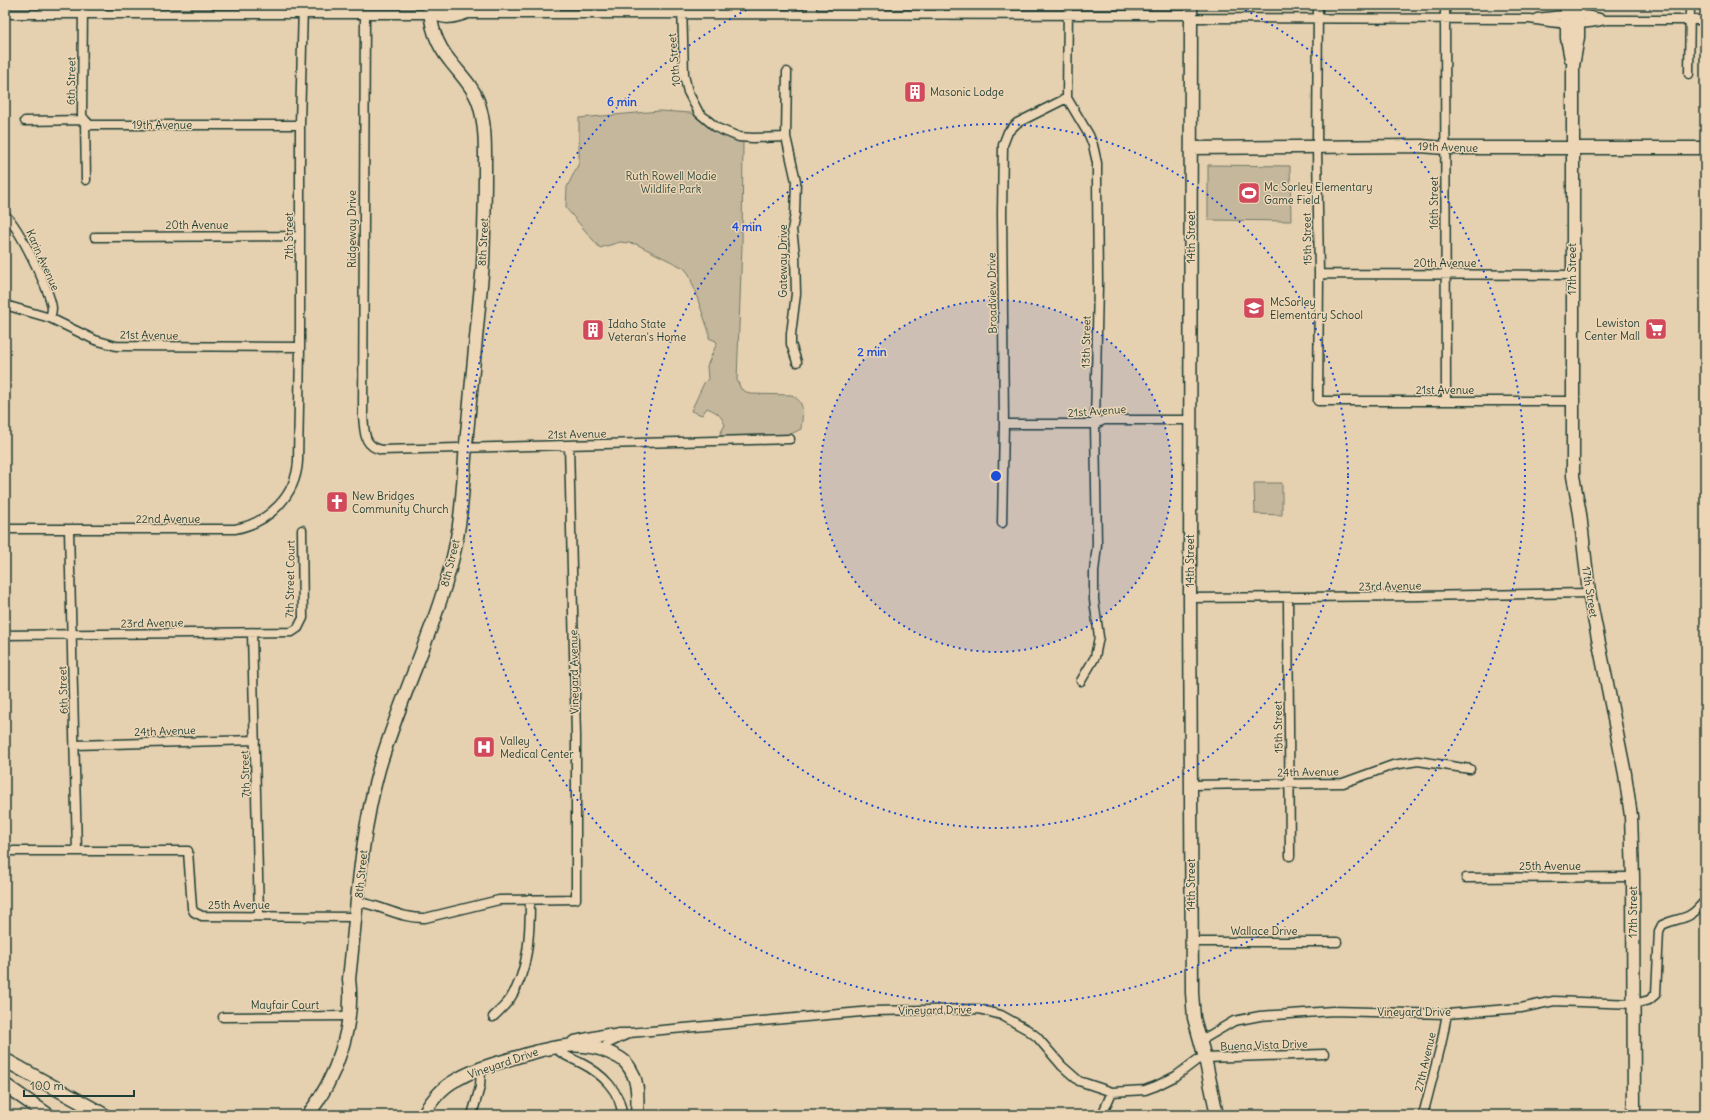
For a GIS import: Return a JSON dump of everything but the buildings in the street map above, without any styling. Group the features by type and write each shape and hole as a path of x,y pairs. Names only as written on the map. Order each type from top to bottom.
{"main road":[{"name":"8th Street","path":"308,1115 325,1089 342,1048 348,1016 350,991 349,979 365,838 379,770 432,624 453,556 461,511 483,264 485,225 485,132 477,99 467,81 440,46 435,35 430,9"},
{"name":"14th Street","path":"1191,12 1191,942 1194,1018 1206,1058 1217,1115"},
{"name":"17th Street","path":"1572,15 1578,37 1573,66 1573,476 1580,514 1589,593 1625,774 1631,816 1633,877 1634,1115"},
{"name":"19th Avenue","path":"1191,148 1421,146 1445,148 1705,148"},
{"path":"554,1047 607,1035"},
{"name":"Vineyard Drive","path":"423,1115 430,1102 450,1084 481,1068 554,1047 585,1046 602,1050"},
{"path":"602,1050 626,1062 634,1077 637,1088 637,1115"},
{"path":"5,1060 104,1115"},
{"path":"5,1085 48,1115"},
{"path":"5,1096 33,1115"}],"street":[{"name":"6th Street","path":"83,5 82,116 85,120 86,180"},
{"name":"7th Street","path":"298,466 300,347 300,125 303,5"},
{"path":"556,5 556,14"},
{"name":"10th Street","path":"682,5 685,81 688,92 700,112 717,128 739,137 786,137"},
{"name":"13th Street","path":"1068,5 1068,98 1089,135 1097,163 1098,285 1095,424 1098,545 1094,572 1094,600 1099,637 1095,658 1081,681"},
{"name":"15th Street","path":"1318,5 1316,147 1319,274 1318,401"},
{"name":"16th Street","path":"1445,5 1446,402"},
{"path":"1689,74 1690,5"},
{"path":"5,14 364,14 430,9 444,20 456,19 469,14 682,14 812,9 940,9 1068,15 1191,12 1318,18 1530,19 1572,15 1594,23 1605,20 1705,20"},
{"name":"Ridgeway Drive","path":"364,14 363,416 365,438 368,443"},
{"name":"Gateway Drive","path":"787,72 786,137 796,181 795,214 792,230 796,280 791,334 797,362"},
{"name":"Broadview Drive","path":"1002,523 1004,424 1002,213 1003,145 1008,132 1017,123 1068,98"},
{"name":"19th Avenue","path":"25,121 85,120 90,126 300,125"},
{"name":"Karin Avenue","path":"5,215 11,220 18,231 45,288 52,308 50,318"},
{"name":"20th Avenue","path":"95,236 300,236"},
{"name":"20th Avenue","path":"1319,274 1572,275"},
{"name":"21st Avenue","path":"5,305 50,318 95,340 116,346 300,347"},
{"name":"21st Avenue","path":"1318,401 1573,401"},
{"name":"21st Avenue","path":"1004,424 1095,424 1104,420 1191,420"},
{"name":"21st Avenue","path":"368,443 375,449 382,450 790,439"},
{"name":"Vineyard Avenue","path":"530,899 576,899 576,736 569,445"},
{"name":"22nd Avenue","path":"5,529 222,530 244,528 262,520 273,512 284,500 294,481 298,466"},
{"name":"6th Street","path":"69,530 77,851"},
{"name":"7th Street Court","path":"298,628 303,618 302,530"},
{"name":"23rd Avenue","path":"1190,598 1288,598 1589,593"},
{"name":"15th Street","path":"1288,598 1290,856"},
{"name":"23rd Avenue","path":"5,635 292,632 298,628"},
{"name":"7th Street","path":"252,632 259,915"},
{"name":"24th Avenue","path":"75,745 255,740"},
{"name":"24th Avenue","path":"1191,785 1343,783 1393,766 1418,762 1470,769"},
{"name":"25th Avenue","path":"5,851 188,851 192,908 194,912 202,916 259,915 356,917"},
{"name":"25th Avenue","path":"1466,878 1633,877"},
{"path":"358,902 380,907 406,917 418,919 440,915 491,901 530,899 527,953 523,972 510,1000 493,1017"},
{"path":"1634,1004 1649,1000 1656,994 1659,931 1662,924 1694,914 1702,904"},
{"name":"Wallace Drive","path":"1191,942 1337,942"},
{"name":"Vineyard Drive","path":"1200,1042 1234,1021 1260,1016 1333,1011 1447,1014 1521,1008 1554,1001 1634,1004"},
{"name":"Vineyard Drive","path":"607,1035 872,1011 979,1008 1002,1015 1028,1030 1037,1037 1062,1066 1079,1081 1112,1092 1128,1092 1156,1086 1170,1080 1198,1060 1206,1058"},
{"name":"27th Avenue","path":"1423,1115 1441,1045 1447,1014"},
{"name":"Mayfair Court","path":"223,1017 348,1016"},
{"name":"Vineyard Drive","path":"602,1050 607,1044 629,1033"},
{"path":"602,1050 601,1038 607,1035"},
{"path":"554,1047 564,1056 592,1070 606,1082 619,1100 622,1115"},
{"name":"Buena Vista Drive","path":"1206,1058 1324,1054"},
{"path":"472,1115 480,1086 481,1068"},
{"path":"1102,1115 1112,1092"}],"green space":[{"name":"Ruth Rowell Modie Wildlife Park","path":"660,111 691,113 743,141 742,245 737,380 741,389 750,394 792,395 797,398 802,406 803,414 801,429 789,435 718,437 725,425 718,414 707,408 702,415 691,411 704,383 708,379 707,366 717,343 709,338 709,332 689,274 684,268 636,244 620,242 600,248 566,208 567,187 579,163 579,118"},
{"name":"Mc Sorley Elementary Game Field","path":"1208,165 1290,166 1291,221 1208,220"},
{"path":"1254,483 1282,483 1282,515 1255,514"}],"place":[{"name":"Masonic Lodge","path":"915,92"},
{"name":"Mc Sorley Elementary Game Field","path":"1249,193"},
{"name":"McSorley Elementary School","path":"1254,308"},
{"name":"Lewiston Center Mall","path":"1656,329"},
{"name":"Idaho State Veteran's Home","path":"593,330"},
{"name":"New Bridges Community Church","path":"337,502"},
{"name":"Valley Medical Center","path":"484,747"}]}
